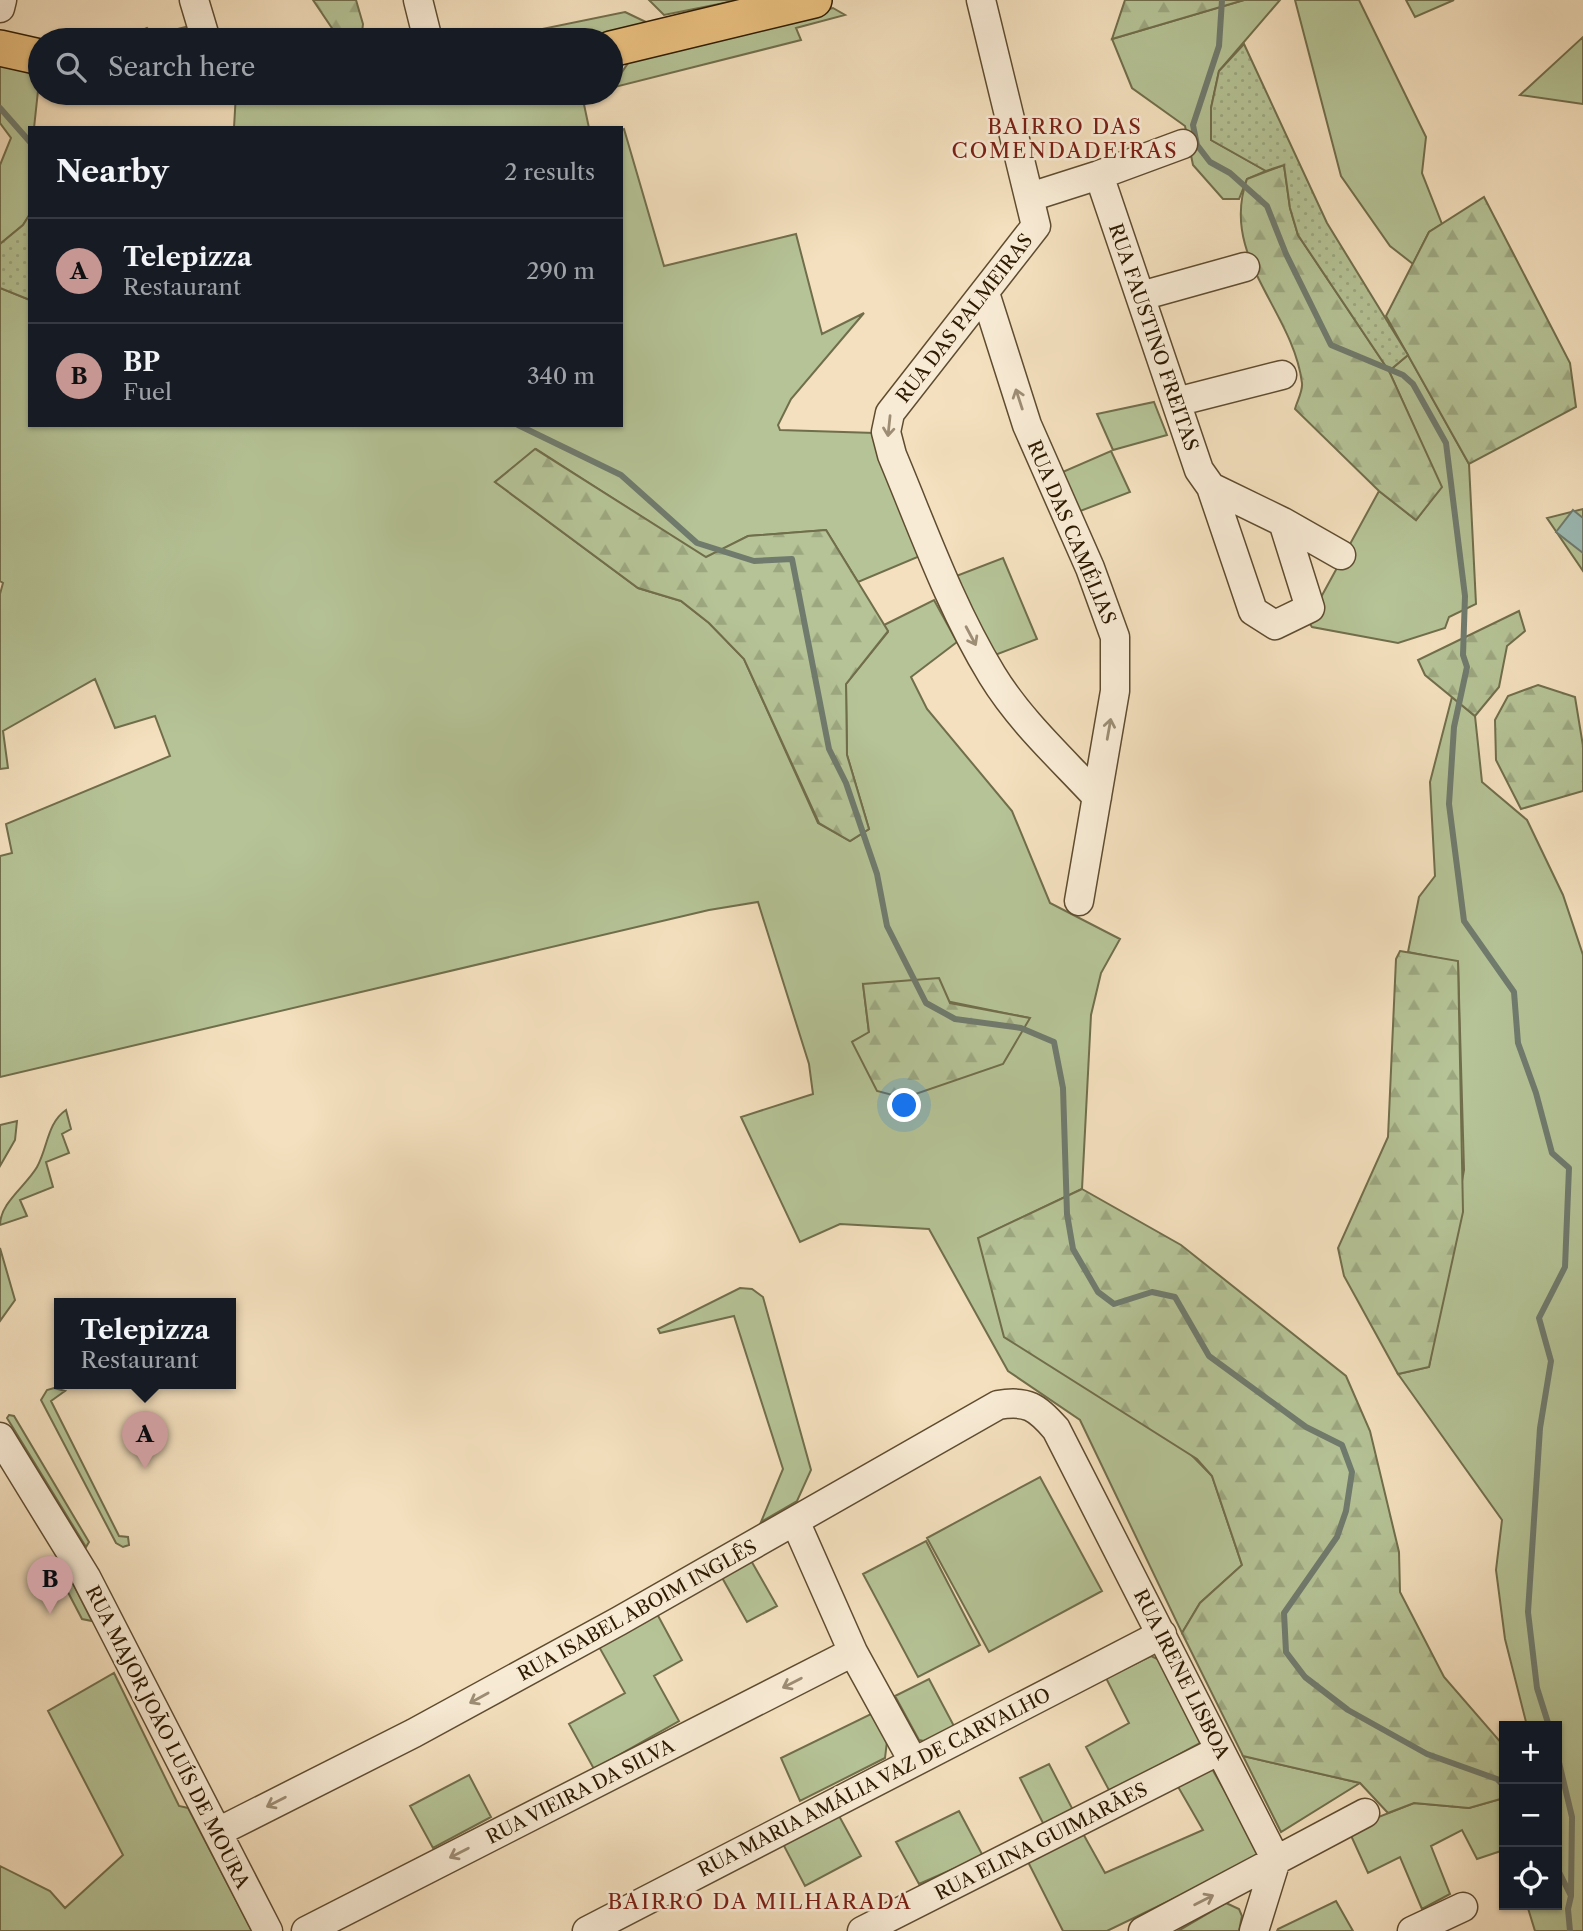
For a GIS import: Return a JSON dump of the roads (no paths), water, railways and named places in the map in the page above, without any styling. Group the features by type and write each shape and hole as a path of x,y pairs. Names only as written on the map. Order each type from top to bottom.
{"main road":[{"path":"623,46 814,0"},
{"path":"0,48 28,54"}],"street":[{"path":"0,8 2,0"},
{"path":"194,0 202,28"},
{"path":"418,0 425,28"},
{"path":"981,0 1030,197 1183,145"},
{"name":"RUA FAUSTINO FREITAS","path":"1099,175 1199,470 1211,487 1253,611 1275,625 1310,608 1283,522"},
{"name":"RUA DAS PALMEIRAS","path":"1030,197 1036,226 890,413 886,432 892,455 950,594 993,676 1029,725 1097,797"},
{"path":"1141,296 1245,267"},
{"name":"RUA DAS CAMÉLIAS","path":"985,293 1027,425 1090,569 1115,638 1115,691 1079,901"},
{"path":"1177,402 1282,375"},
{"path":"1211,487 1283,522 1341,555"},
{"name":"RUA ISABEL ABOIM INGLÊS","path":"218,1832 414,1733 998,1405 1018,1401 1039,1411 1051,1423"},
{"name":"RUA IRENE LISBOA","path":"1051,1423 1276,1860"},
{"name":"RUA MAJOR JOÃO LUÍS DE MOURA","path":"0,1437 86,1577 268,1931"},
{"path":"795,1521 853,1652 914,1761"},
{"name":"RUA MARIA AMÁLIA VAZ DE CARVALHO","path":"587,1931 1162,1634"},
{"name":"RUA VIEIRA DA SILVA","path":"306,1931 853,1652"},
{"name":"RUA ELINA GUIMARÃES","path":"862,1931 1220,1750"},
{"path":"1143,1931 1365,1813"},
{"path":"1254,1931 1276,1860"},
{"path":"1412,1931 1463,1907"}],"water":[{"path":"1573,510 1583,518 1583,553 1556,532"}],"waterway":[{"path":"1222,0 1219,46 1193,125 1197,145 1210,162 1230,173 1267,206 1286,254 1331,345 1403,375 1413,384 1446,443 1465,596 1463,655 1467,667 1454,727 1449,804 1464,921 1514,992 1518,1043 1536,1093 1552,1153 1569,1168 1565,1267 1539,1318 1551,1361 1540,1428 1528,1612 1537,1688 1547,1721"},
{"path":"0,108 28,140"},
{"path":"522,427 621,475 697,543 754,561 792,559 829,749 846,783 877,874 887,926 926,1003 955,1019 1021,1028 1054,1042 1063,1088 1067,1214 1073,1249 1098,1292 1114,1304 1152,1292 1175,1297 1209,1356 1306,1427 1342,1445 1352,1472 1346,1511 1337,1537 1284,1613 1286,1652 1305,1677 1348,1710 1427,1754 1497,1779 1502,1784"},
{"path":"1562,1775 1572,1817 1571,1896"},
{"path":"1562,1878 1571,1896 1568,1909 1570,1931"}],"place":[{"name":"Telepizza","path":"145,1469"},
{"name":"BP","path":"50,1614"}],"district":[{"name":"BAIRRO DAS COMENDADEIRAS","path":"1065,139"},
{"name":"BAIRRO DA MILHARADA","path":"760,1902"}]}
